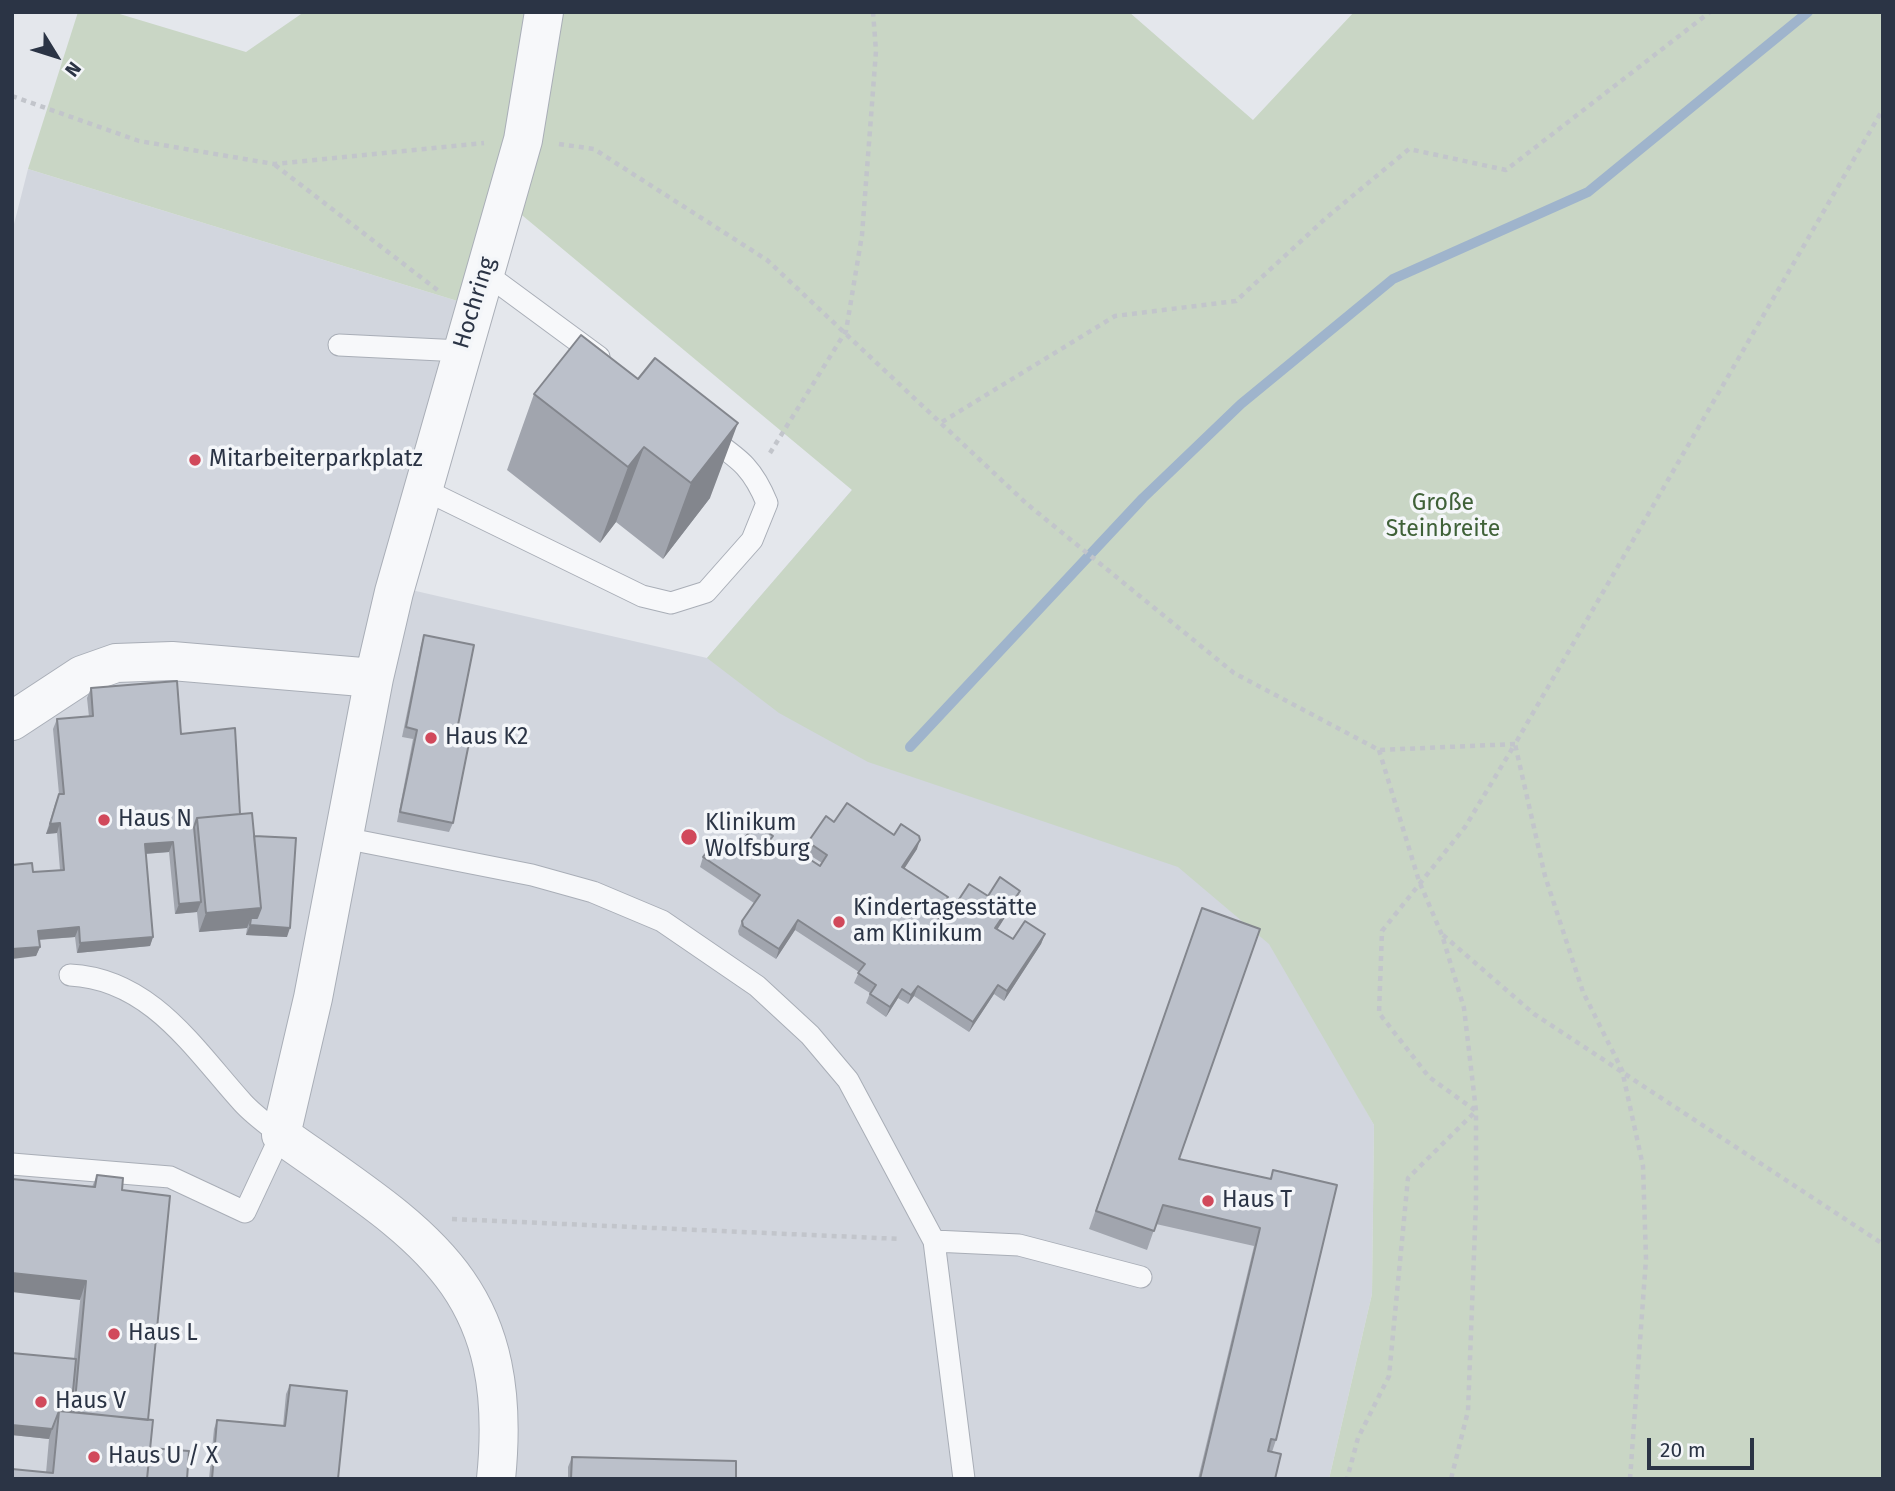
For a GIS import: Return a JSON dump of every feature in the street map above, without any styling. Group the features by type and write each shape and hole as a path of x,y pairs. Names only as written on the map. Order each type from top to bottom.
{"street":[{"name":"Hochring","path":"281,1135 394,592 523,139 544,12"},
{"path":"12,722 82,675 116,663 172,661 374,678"},
{"path":"281,1135 396,1217 438,1255 463,1287 480,1323 493,1362 498,1396 500,1445 496,1479"}],"lane":[{"path":"485,273 615,369"},
{"path":"339,345 466,333"},
{"path":"423,489 642,596 671,603 706,592 752,540 767,503 756,477 746,465 692,425"},
{"path":"344,838 532,875 593,892 662,921 757,986 810,1035 848,1080 934,1241 964,1479"},
{"path":"12,1164 170,1177 245,1212 281,1135 245,1105 175,1024 128,990 109,981 70,975"},
{"path":"934,1241 1019,1245 1141,1277"}],"path":[{"path":"756,477 846,331 862,235 876,51 873,12"},
{"path":"942,422 1115,316 1236,301 1326,218 1409,149 1506,170 1710,12"},
{"path":"12,96 139,141 274,164 523,139 594,149 767,260 846,331 1027,504 1234,673 1379,750 1515,744"},
{"path":"1476,1111 1429,1077 1379,1013 1382,931 1419,881 1465,827 1883,109"},
{"path":"274,164 466,333"},
{"path":"1515,744 1545,876 1583,992 1622,1070 1643,1166 1646,1259 1630,1479"},
{"path":"1379,750 1419,881 1442,935 1464,1008 1476,1111 1476,1202 1468,1411 1451,1479"},
{"path":"1442,935 1534,1014 1883,1244"},
{"path":"1347,1479 1358,1438 1389,1376 1408,1178 1476,1111"},
{"path":"396,1217 934,1241"}],"shaded area":[{"name":"Klinikum Wolfsburg","path":"28,169 464,303 381,583 707,658 852,490 1050,542 1374,1125 1372,1294 1329,1479 12,1479 12,232"}],"green space":[{"name":"Große Steinbreite","path":"78,12 113,12 246,52 304,12 1129,12 1253,120 1354,12 1883,12 1883,1479 1329,1479 1372,1294 1374,1125 1269,944 1178,867 868,762 779,713 707,658 852,490 499,196 464,303 28,169"}],"building":[{"path":"581,335 638,379 655,358 738,423 691,483 644,447 628,467 534,394"},
{"name":"Haus K2","path":"424,635 474,645 456,735 470,738 453,823 400,812 417,730 406,727"},
{"name":"Haus N","path":"177,681 181,734 235,728 240,814 197,818 194,827 201,902 179,904 173,842 145,844 153,937 80,943 79,927 38,931 40,947 12,949 12,865 32,863 33,872 64,870 60,823 50,824 59,794 64,794 57,719 93,716 91,688"},
{"name":"Kindertagesstätte am Klinikum","path":"847,803 894,835 901,824 919,836 920,840 902,867 948,897 936,916 944,922 969,884 988,896 1000,877 1020,891 995,928 1013,939 1025,921 1045,934 1007,991 998,985 973,1022 918,986 911,995 902,989 890,1007 870,994 876,985 858,973 865,964 798,920 779,949 743,926 742,921 760,895 703,857 717,838 735,850 756,824 773,836 767,844 786,857 791,847 820,866 827,855 808,842 826,816 834,822"},
{"path":"252,813 261,908 206,913 197,818"},
{"path":"254,836 296,838 290,928 250,925 251,918 257,918 261,908"},
{"name":"Haus T","path":"1202,908 1260,929 1179,1159 1271,1179 1273,1170 1337,1185 1276,1440 1271,1439 1268,1451 1281,1454 1275,1479 1200,1479 1260,1228 1163,1205 1154,1231 1096,1211"},
{"name":"Haus L","path":"97,1175 123,1178 122,1190 170,1196 148,1420 74,1412 86,1281 12,1273 12,1179 95,1187"},
{"name":"Haus V","path":"12,1353 76,1359 71,1412 59,1411 52,1429 12,1425"},
{"path":"290,1385 347,1391 338,1479 212,1479 217,1420 285,1426"},
{"path":"59,1411 153,1420 147,1479 12,1479 12,1469 53,1473"},
{"path":"150,1448 189,1451 187,1479 147,1479"},
{"path":"572,1457 736,1461 736,1479 571,1479"}],"waterway":[{"path":"910,747 1143,498 1241,404 1393,279 1588,192 1808,12"}],"place":[{"name":"Mitarbeiterparkplatz","path":"195,460"},
{"name":"Haus K2","path":"431,738"},
{"name":"Haus N","path":"104,820"},
{"name":"Klinikum Wolfsburg","path":"689,837"},
{"name":"Kindertagesstätte am Klinikum","path":"839,922"},
{"name":"Haus T","path":"1208,1201"},
{"name":"Haus L","path":"114,1334"},
{"name":"Haus V","path":"41,1402"},
{"name":"Haus U / X","path":"94,1457"}]}
